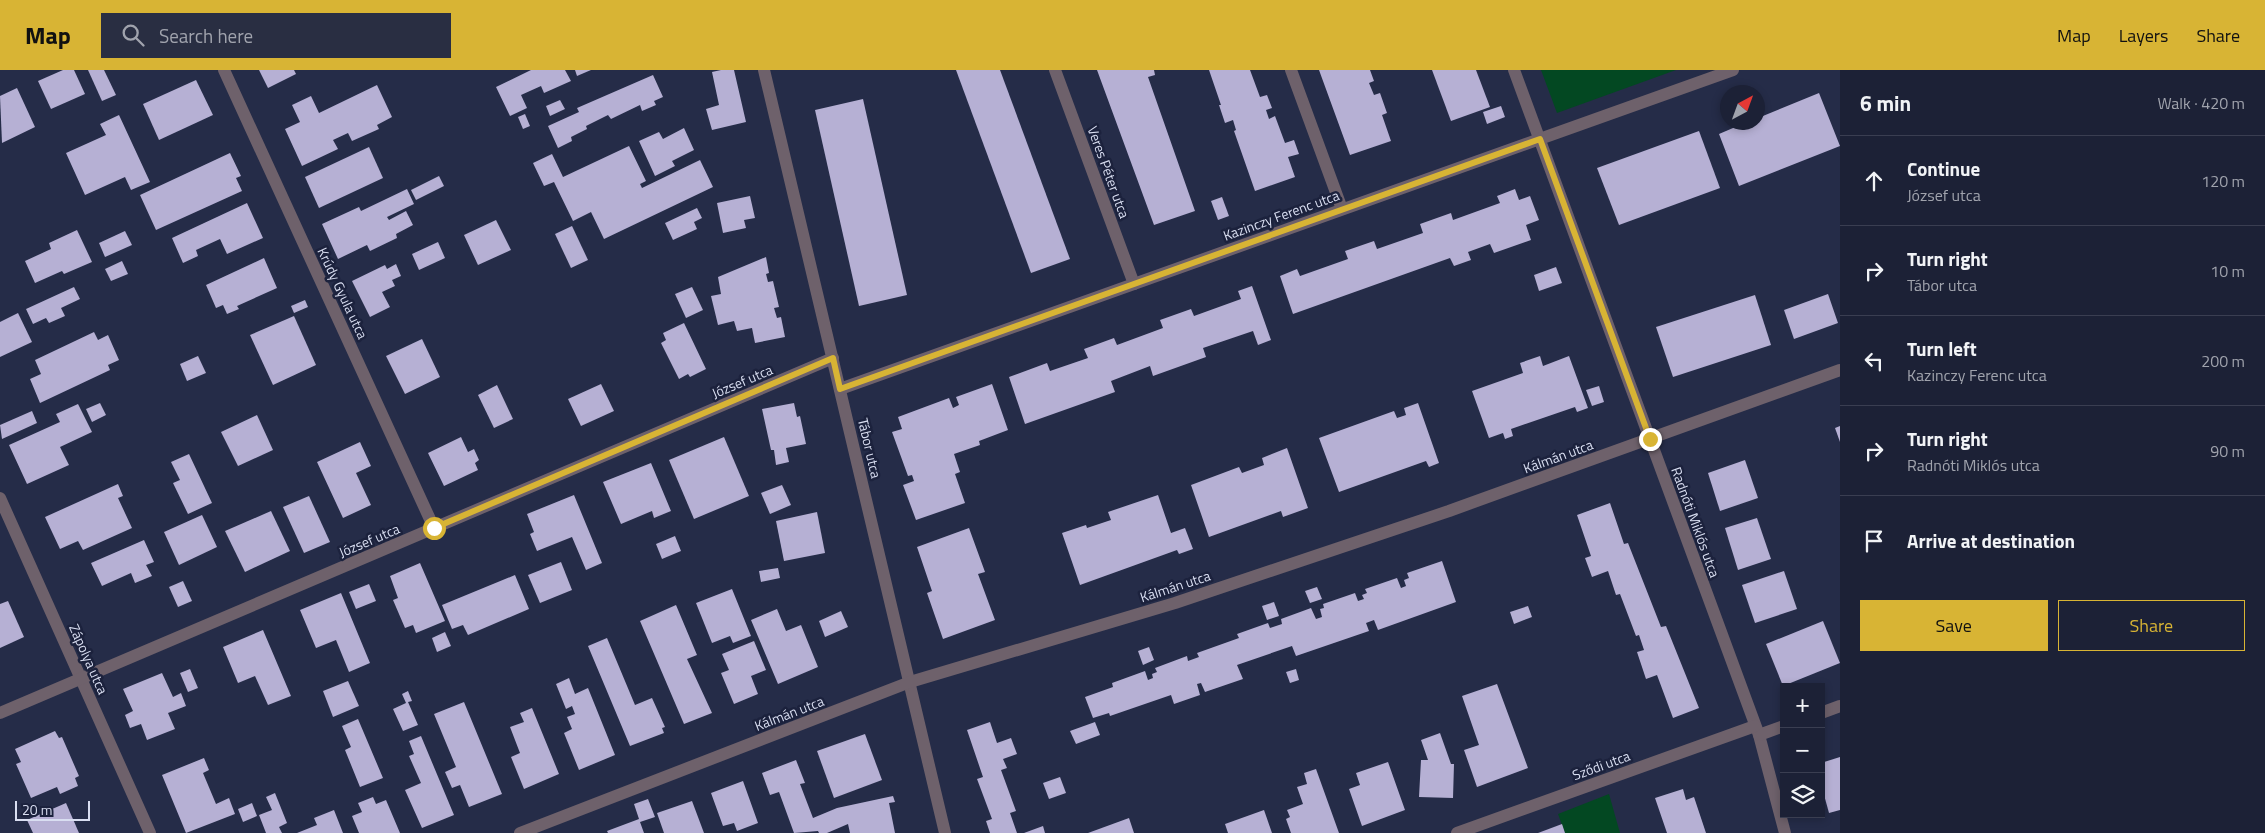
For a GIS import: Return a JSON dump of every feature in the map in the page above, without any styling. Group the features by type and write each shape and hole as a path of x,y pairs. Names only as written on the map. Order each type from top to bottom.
{"street":[{"name":"Krúdy Gyula utca","path":"224,70 434,528"},
{"name":"Tábor utca","path":"764,70 946,833"},
{"name":"Veres Péter utca","path":"1055,70 1134,284"},
{"path":"1291,70 1342,209"},
{"name":"Radnóti Miklós utca","path":"1514,70 1757,731 1785,833"},
{"name":"Kazinczy Ferenc utca","path":"840,389 1733,70"},
{"name":"József utca","path":"0,713 833,358"},
{"name":"Kálmán utca","path":"520,833 910,682 1176,603 1439,514 1840,370"},
{"name":"Zápolya utca","path":"0,498 150,833"},
{"path":"1825,712 1840,706"},
{"name":"Sződi utca","path":"1457,833 1757,731 1780,727"}],"green space":[{"path":"1541,70 1676,70 1557,113"},
{"path":"1609,794 1620,833 1565,833 1558,814"}],"building":[{"path":"63,70 74,70 85,94 51,109 38,81"},
{"path":"88,70 104,70 116,95 102,101"},
{"path":"259,70 294,70 296,74 268,88"},
{"path":"531,70 565,70 571,81 544,93 541,86 521,95 527,108 510,116 496,87"},
{"path":"575,70 591,70 577,76"},
{"path":"734,70 746,122 712,130 706,109 719,105 712,72"},
{"path":"956,70 1000,70 1070,259 1031,273"},
{"path":"1097,70 1154,70 1155,75 1148,77 1195,211 1154,225"},
{"path":"1209,70 1250,70 1260,97 1267,95 1272,108 1266,110 1269,119 1275,116 1285,143 1294,140 1299,154 1288,157 1295,177 1255,191 1234,131 1236,130 1233,120 1225,123"},
{"path":"1319,70 1370,70 1374,81 1369,83 1374,95 1380,93 1387,113 1382,115 1391,141 1350,155"},
{"path":"1432,70 1476,70 1490,107 1451,121"},
{"path":"653,75 663,97 654,101 656,105 642,111 640,105 611,119 608,115 586,126 587,129 571,137 572,141 558,148 548,126 579,112 577,108"},
{"path":"196,80 213,115 159,140 143,104"},
{"path":"377,85 392,117 377,125 379,129 352,141 348,133 333,140 338,149 302,166 285,129 300,122 292,105 311,96 319,113"},
{"path":"17,88 35,127 2,143 0,96"},
{"path":"1819,93 1840,146 1739,186 1719,134 1728,130 1765,130 1765,115"},
{"path":"863,99 907,295 859,306 815,110"},
{"path":"560,100 565,109 550,116 546,106"},
{"path":"1501,106 1505,117 1487,124 1483,112"},
{"path":"525,114 530,126 523,129 518,117"},
{"path":"119,115 150,182 131,190 125,177 85,195 66,153 106,135 100,124"},
{"path":"684,128 694,150 672,161 675,166 655,176 639,141 659,132 663,139"},
{"path":"1699,131 1720,188 1619,225 1597,168"},
{"path":"629,146 646,181 640,184 642,188 700,160 713,187 604,239 591,212 573,221 554,182 544,186 533,163 552,154 563,177"},
{"path":"369,147 383,178 319,208 305,177"},
{"path":"230,153 241,176 236,178 242,191 156,230 140,195"},
{"path":"439,176 444,186 416,200 411,190"},
{"path":"407,189 414,204 387,217 389,220 406,211 413,225 396,234 397,238 370,251 367,245 338,259 322,224 359,207 361,211"},
{"path":"1515,189 1519,200 1530,196 1539,220 1526,225 1531,240 1494,253 1490,244 1468,252 1471,260 1454,266 1450,258 1293,314 1280,276 1297,269 1300,276 1348,259 1345,251 1374,241 1377,249 1423,233 1420,224 1451,213 1453,220 1500,203 1497,196"},
{"path":"750,196 755,218 744,220 746,228 723,233 717,203"},
{"path":"1222,197 1229,216 1218,220 1211,201"},
{"path":"247,203 263,238 227,254 220,239 196,250 198,256 183,263 172,238"},
{"path":"697,208 702,218 694,222 697,229 673,240 665,223"},
{"path":"496,220 511,250 478,265 464,235"},
{"path":"572,226 588,260 571,268 555,234"},
{"path":"77,230 92,262 64,274 62,271 35,283 25,261 51,249 49,243"},
{"path":"125,231 132,245 105,257 99,243"},
{"path":"438,242 445,258 419,270 412,254"},
{"path":"766,257 769,273 766,274 768,282 773,281 779,307 774,308 777,318 781,317 785,337 755,343 752,328 737,331 734,321 718,325 711,296 721,294 718,277"},
{"path":"264,258 277,288 237,306 239,309 227,314 223,305 216,308 206,285"},
{"path":"122,261 128,274 111,281 105,269"},
{"path":"396,264 401,276 392,280 395,286 382,292 390,307 370,317 352,281 385,265 387,269"},
{"path":"1556,267 1562,283 1539,291 1534,275"},
{"path":"1252,286 1271,340 1258,345 1253,331 1203,348 1206,357 1153,376 1150,366 1111,381 1115,392 1025,424 1009,377 1047,363 1050,371 1088,358 1084,349 1114,338 1117,345 1163,328 1160,320 1191,309 1194,316 1241,299 1238,291"},
{"path":"74,287 80,299 61,308 65,316 49,323 46,318 33,324 26,309"},
{"path":"692,287 703,310 686,318 675,294"},
{"path":"1828,294 1838,323 1794,339 1784,310"},
{"path":"1755,295 1771,345 1673,377 1656,327"},
{"path":"305,300 308,307 294,313 291,306"},
{"path":"18,313 32,342 0,357 0,322"},
{"path":"294,316 316,365 273,385 250,335"},
{"path":"684,323 706,369 690,377 688,374 679,379 661,343 666,340 663,333"},
{"path":"94,332 98,340 108,335 119,360 108,365 110,370 40,403 30,379 41,374 35,360"},
{"path":"422,339 440,377 405,394 386,356"},
{"path":"198,356 206,373 187,381 180,364"},
{"path":"1540,356 1543,366 1569,356 1588,408 1577,412 1575,407 1511,429 1513,436 1505,439 1503,433 1489,438 1472,391 1523,373 1520,363"},
{"path":"601,384 614,411 581,426 568,399"},
{"path":"992,384 1008,430 979,441 980,445 954,454 960,472 955,474 965,503 916,520 903,485 914,481 912,475 908,476 892,432 902,429 898,417 949,398 953,408 959,405 956,397"},
{"path":"497,385 513,419 494,428 478,395"},
{"path":"1599,386 1604,402 1592,406 1586,390"},
{"path":"100,403 106,415 92,422 86,409"},
{"path":"794,403 797,417 800,416 806,444 786,448 789,462 776,465 774,450 771,450 762,409"},
{"path":"1418,403 1439,463 1429,467 1426,461 1339,492 1319,438 1394,411 1397,418 1406,415 1404,408"},
{"path":"78,404 92,432 60,447 69,465 27,484 9,445 60,422 56,414"},
{"path":"32,411 37,423 2,439 0,425"},
{"path":"257,415 273,450 238,466 221,432"},
{"path":"1840,426 1840,442 1835,428"},
{"path":"461,437 468,452 474,449 479,460 475,463 478,470 444,486 428,453"},
{"path":"724,437 749,496 694,519 669,460"},
{"path":"360,442 371,466 356,473 371,505 343,518 317,462"},
{"path":"1287,448 1308,508 1283,517 1281,511 1209,537 1191,485 1239,467 1242,473 1264,465 1262,458"},
{"path":"189,454 212,503 188,514 173,483 180,480 171,462"},
{"path":"1745,460 1758,498 1720,511 1708,473"},
{"path":"651,463 671,511 654,518 652,511 621,524 603,482"},
{"path":"118,484 123,496 118,498 132,528 83,550 78,541 60,549 45,517"},
{"path":"782,485 791,505 770,514 761,493"},
{"path":"574,495 602,563 586,570 572,537 537,551 530,534 534,532 527,514"},
{"path":"1158,495 1171,533 1185,528 1193,549 1179,554 1177,550 1080,585 1062,533 1086,525 1087,528 1111,520 1108,512"},
{"path":"309,496 330,542 304,553 283,507"},
{"path":"1610,503 1624,544 1628,543 1661,627 1666,626 1699,708 1673,718 1657,675 1646,679 1637,652 1644,650 1639,635 1636,636 1620,594 1616,595 1608,571 1592,577 1585,558 1591,556 1577,515"},
{"path":"271,511 290,551 245,572 225,531"},
{"path":"817,512 825,553 784,561 776,521"},
{"path":"202,515 217,547 179,565 164,532"},
{"path":"1757,518 1771,559 1738,570 1725,528"},
{"path":"969,528 985,572 978,574 995,620 943,639 927,593 932,591 917,547"},
{"path":"675,536 681,551 662,559 656,544"},
{"path":"144,540 154,562 146,565 152,576 135,583 131,573 102,586 91,563"},
{"path":"1442,561 1456,602 1378,630 1374,620 1366,623 1369,631 1296,656 1292,646 1237,665 1243,679 1205,692 1201,683 1197,684 1200,695 1174,704 1171,695 1110,716 1109,713 1093,718 1085,697 1113,687 1112,683 1145,671 1148,680 1153,678 1152,674 1157,672 1155,668 1187,656 1188,661 1199,657 1197,653 1239,638 1237,634 1268,623 1270,628 1282,624 1281,619 1311,608 1316,619 1322,617 1320,609 1324,608 1323,604 1355,593 1358,601 1364,599 1362,595 1367,593 1365,589 1397,578 1401,588 1406,586 1404,580 1409,578 1407,573"},
{"path":"561,562 572,590 540,603 528,575"},
{"path":"420,563 445,621 416,633 413,625 405,628 393,600 398,598 390,576"},
{"path":"778,568 780,578 761,582 759,571"},
{"path":"1784,571 1797,609 1755,623 1742,585"},
{"path":"515,575 529,609 468,635 463,625 452,629 442,605"},
{"path":"183,581 192,601 178,607 169,587"},
{"path":"369,584 376,601 356,609 349,592"},
{"path":"1317,587 1322,599 1310,603 1305,591"},
{"path":"732,589 751,636 733,643 730,636 712,643 696,603"},
{"path":"341,593 370,663 349,672 336,640 316,648 300,610"},
{"path":"8,601 24,637 0,648 0,604"},
{"path":"1274,602 1279,616 1267,620 1262,606"},
{"path":"676,605 697,655 687,659 712,713 684,724 640,621"},
{"path":"1528,606 1532,617 1514,624 1510,612"},
{"path":"777,609 786,631 801,625 818,667 778,684 751,620"},
{"path":"841,611 848,627 825,637 819,621"},
{"path":"1823,621 1840,663 1790,683 1782,683 1766,644"},
{"path":"263,630 291,696 268,705 255,676 238,683 223,647"},
{"path":"445,632 451,646 437,652 432,638"},
{"path":"607,638 635,705 652,698 665,727 662,728 664,733 630,746 588,646"},
{"path":"754,641 766,670 751,676 758,694 734,704 721,673 729,670 722,654"},
{"path":"1149,647 1154,660 1143,665 1138,651"},
{"path":"190,669 198,688 188,692 180,673"},
{"path":"1296,669 1299,680 1290,683 1286,672"},
{"path":"162,673 173,697 181,693 186,706 168,713 175,729 147,740 141,724 130,728 125,715 133,711 123,689"},
{"path":"569,678 575,694 588,688 615,755 579,770 564,733 572,729 567,717 575,714 572,706 566,709 556,684"},
{"path":"348,681 359,706 333,717 323,691"},
{"path":"1497,684 1528,768 1477,787 1464,750 1479,745 1462,696"},
{"path":"408,691 412,701 408,702 418,725 403,731 393,709 406,703 402,694"},
{"path":"464,702 502,794 469,807 460,785 452,788 445,772 456,767 434,714"},
{"path":"532,708 559,774 524,789 511,757 520,753 510,727 524,722 520,713"},
{"path":"358,719 383,778 360,787 345,750 351,747 342,726"},
{"path":"990,722 997,743 1011,738 1017,754 1003,759 1007,768 1001,770 1016,811 1010,813 1017,833 990,833 986,821 992,819 977,779 983,777 967,730"},
{"path":"1095,722 1100,735 1076,744 1070,731"},
{"path":"55,731 59,738 62,737 79,776 75,778 78,786 60,794 57,787 31,798 16,764 21,762 15,749"},
{"path":"1440,733 1451,764 1454,764 1453,798 1419,797 1421,760 1428,760 1421,740"},
{"path":"865,734 882,780 834,798 817,751"},
{"path":"421,736 454,815 422,828 405,790 421,783 409,756 414,754 409,741"},
{"path":"1840,757 1840,810 1829,813 1825,798 1825,762"},
{"path":"204,758 209,770 203,773 216,804 229,798 235,814 186,833 162,775"},
{"path":"796,760 805,783 800,784 813,818 837,808 893,796 895,802 889,803 895,833 850,833 848,824 827,833 819,833 818,831 794,833 779,792 770,795 762,773"},
{"path":"1388,762 1405,810 1362,826 1349,789 1360,785 1356,773"},
{"path":"1316,769 1339,833 1291,833 1286,819 1290,817 1287,810 1303,804 1297,787 1307,784 1304,773"},
{"path":"1060,777 1066,793 1049,799 1043,783"},
{"path":"743,781 758,823 737,831 734,823 723,826 711,793"},
{"path":"1683,789 1686,800 1694,797 1706,833 1667,833 1655,798"},
{"path":"275,793 287,823 279,827 282,833 266,833 259,815 272,810 266,797"},
{"path":"373,797 376,804 386,800 400,833 359,833 352,816 362,812 358,803"},
{"path":"648,799 655,817 640,822 644,833 608,833 607,831 639,819 634,804"},
{"path":"692,801 704,833 664,833 657,813"},
{"path":"66,803 79,833 33,833 27,820"},
{"path":"252,803 257,816 243,822 238,809"},
{"path":"334,810 343,833 297,833 317,825 314,818"},
{"path":"1264,810 1272,833 1228,833 1225,824"},
{"path":"1129,818 1134,833 1088,833"},
{"path":"1562,824 1565,833 1538,833"},
{"path":"1043,826 1045,833 1024,833"}],"route":[{"path":"434,528 833,358 840,389 1540,139 1650,439"}]}
